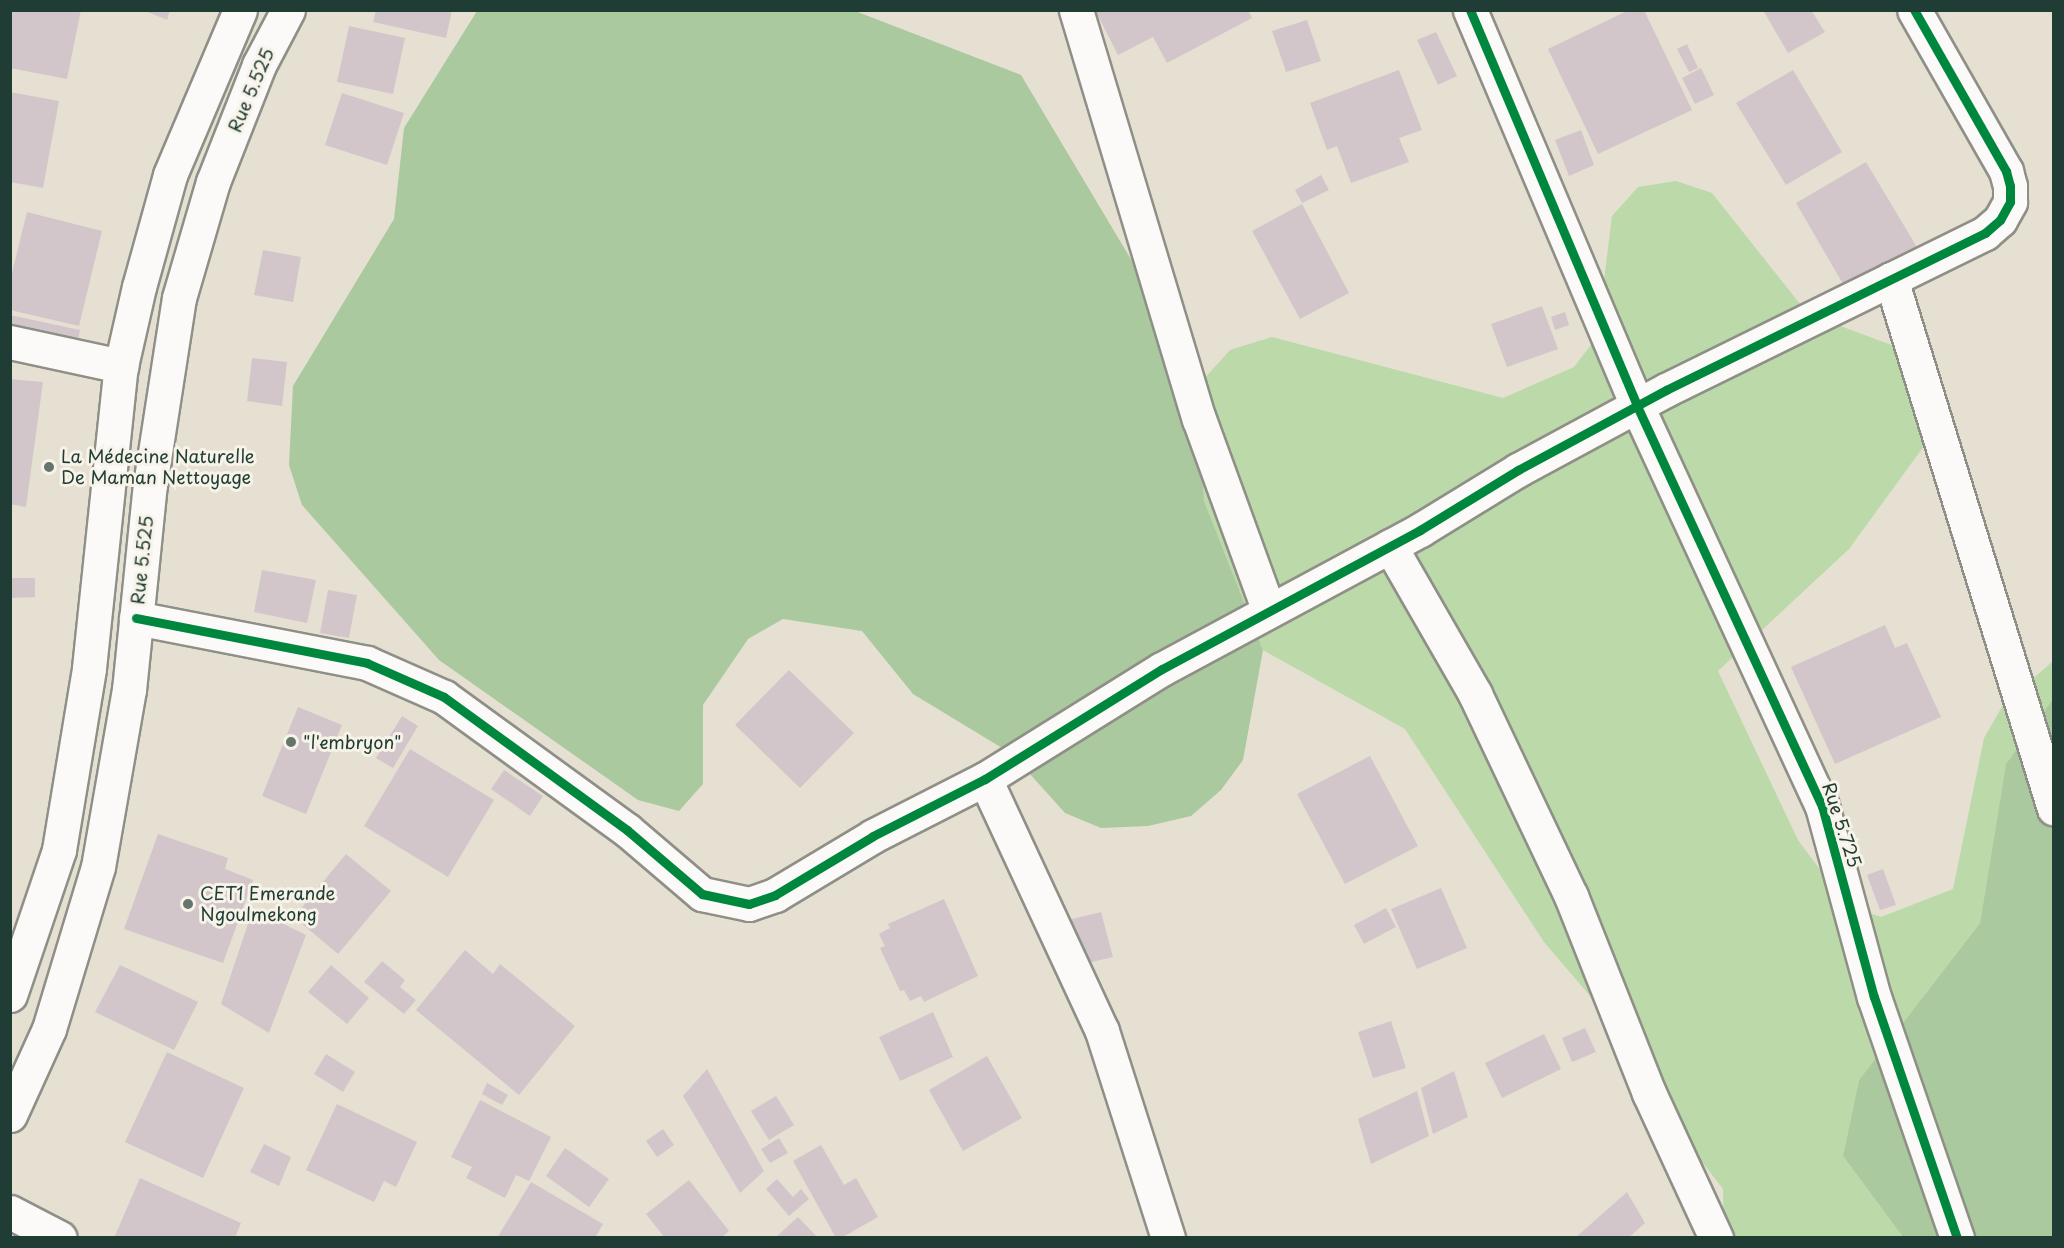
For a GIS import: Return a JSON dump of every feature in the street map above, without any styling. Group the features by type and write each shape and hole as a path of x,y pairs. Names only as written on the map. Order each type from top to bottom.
{"street":[{"path":"10,995 59,850 89,668 121,366 170,175 240,10"},
{"name":"Rue 5.525","path":"10,1115 49,1029 98,867 129,690 150,485 178,298 213,182 260,65 288,10"},
{"path":"1076,10 1199,419 1269,611"},
{"name":"Rue 5.725","path":"1470,10 1637,406 1822,806 1874,997 1957,1238"},
{"path":"136,618 368,663 444,697 627,830 702,894 729,903 748,904 776,895 873,836 985,779 1162,669 1390,546 1518,470 1637,406 1985,233 2000,220 2010,202 2006,171 1914,10"},
{"path":"1891,279 2054,809"},
{"path":"10,342 121,366"},
{"path":"1390,546 1475,694 1571,896 1649,1094 1716,1238"},
{"path":"985,779 1102,1031 1168,1238"},
{"path":"10,1212 60,1238"}],"green space":[{"path":"477,11 855,11 1021,75 1203,380 1199,419 1204,501 1263,650 1243,760 1221,790 1191,816 1148,826 1101,828 1065,813 1012,754 913,694 862,631 783,619 748,639 703,705 703,784 679,811 638,800 439,660 302,505 289,465 293,386 394,219 404,128"},
{"path":"1676,181 1712,193 1808,314 1913,353 1940,424 1849,549 1718,671 1798,840 1847,906 1881,917 1953,889 1984,738 2003,705 2053,661 2053,699 2006,764 1980,923 1859,1080 1843,1156 1903,1237 1724,1237 1723,1189 1649,1093 1620,1031 1544,942 1405,729 1263,650 1204,501 1199,419 1203,380 1230,350 1272,337 1503,398 1574,367 1597,337 1612,216 1638,187"},
{"path":"2053,699 2053,1237 1903,1237 1843,1156 1859,1080 1980,923 2006,764"}],"building":[{"path":"10,10 81,10 67,79 10,68"},
{"path":"143,10 170,10 167,20"},
{"path":"376,10 452,10 446,38 373,22"},
{"path":"1095,10 1248,10 1252,18 1167,63 1153,37 1118,55"},
{"path":"1629,10 1644,10 1692,110 1598,154 1548,49"},
{"path":"1763,10 1811,10 1825,32 1788,53"},
{"path":"1307,20 1321,61 1286,72 1272,31"},
{"path":"349,26 405,38 393,94 337,82"},
{"path":"1436,32 1457,76 1438,85 1417,40"},
{"path":"1687,44 1698,68 1689,72 1677,49"},
{"path":"1701,68 1714,95 1695,104 1682,78"},
{"path":"1399,70 1422,130 1399,138 1409,162 1351,183 1337,146 1327,150 1310,103"},
{"path":"1793,70 1842,152 1786,185 1736,103"},
{"path":"10,92 59,101 43,188 10,182"},
{"path":"342,93 404,113 387,165 325,145"},
{"path":"1581,130 1594,165 1569,176 1555,140"},
{"path":"1866,162 1921,254 1850,296 1796,203"},
{"path":"1321,175 1329,190 1302,203 1295,190"},
{"path":"1302,204 1349,293 1300,319 1252,231"},
{"path":"27,212 102,231 79,326 10,310 10,281"},
{"path":"263,250 301,257 293,302 254,295"},
{"path":"1542,306 1558,349 1507,367 1491,324"},
{"path":"1565,312 1569,325 1555,330 1551,317"},
{"path":"10,315 80,330 76,352 10,338"},
{"path":"252,358 287,362 282,406 247,401"},
{"path":"10,379 43,382 26,507 10,504"},
{"path":"262,570 316,580 307,623 254,612"},
{"path":"10,578 35,578 35,597 10,598"},
{"path":"328,590 357,595 349,638 320,633"},
{"path":"1885,625 1895,648 1907,643 1941,717 1835,764 1791,667"},
{"path":"789,670 854,733 800,788 735,725"},
{"path":"298,707 342,725 306,814 262,796"},
{"path":"402,716 418,726 393,768 376,758"},
{"path":"410,749 494,800 448,877 364,826"},
{"path":"1370,756 1418,846 1345,884 1297,794"},
{"path":"504,770 543,796 530,816 491,789"},
{"name":"CET1 Emerande Ngoulmekong","path":"158,834 228,858 225,869 253,880 223,963 124,929"},
{"path":"346,854 391,891 338,954 294,917"},
{"path":"1883,869 1896,905 1880,910 1867,875"},
{"path":"1441,888 1467,948 1417,969 1391,909"},
{"path":"944,899 978,976 924,1002 921,996 910,1001 904,990 900,991 880,948 885,946 879,934 890,928 888,924"},
{"path":"1386,908 1396,927 1364,944 1354,925"},
{"path":"253,909 306,935 269,1033 221,1004"},
{"path":"1101,912 1113,957 1075,966 1064,921"},
{"path":"465,950 493,974 500,964 575,1026 519,1095 416,1010"},
{"path":"382,961 405,980 400,987 416,1000 404,1014 364,982"},
{"path":"120,965 198,1002 174,1050 95,1012"},
{"path":"331,965 369,998 347,1024 308,992"},
{"path":"933,1012 953,1057 900,1081 879,1037"},
{"path":"1391,1021 1406,1068 1373,1078 1358,1032"},
{"path":"1585,1028 1596,1052 1572,1062 1562,1038"},
{"path":"1544,1034 1561,1069 1502,1098 1485,1063"},
{"path":"167,1052 244,1088 203,1178 125,1142"},
{"path":"326,1054 355,1072 343,1092 314,1074"},
{"path":"987,1056 1022,1118 963,1151 929,1090"},
{"path":"707,1069 764,1171 740,1193 683,1096"},
{"path":"1454,1071 1468,1117 1433,1134 1421,1088"},
{"path":"487,1083 508,1095 502,1105 482,1094"},
{"path":"1417,1091 1429,1136 1371,1164 1358,1119"},
{"path":"776,1096 794,1125 769,1140 751,1111"},
{"path":"480,1100 551,1137 529,1181 516,1175 505,1198 466,1178 472,1167 451,1157"},
{"path":"337,1104 417,1142 396,1187 384,1181 374,1202 306,1170"},
{"path":"663,1129 674,1145 657,1157 646,1141"},
{"path":"779,1138 788,1153 770,1163 761,1149"},
{"path":"264,1144 291,1157 279,1186 250,1172"},
{"path":"821,1145 844,1185 856,1178 878,1217 841,1238 836,1238 793,1161"},
{"path":"565,1148 609,1179 589,1207 546,1176"},
{"path":"140,1178 241,1223 235,1238 114,1238"},
{"path":"777,1179 793,1197 801,1189 809,1199 789,1216 766,1189"},
{"path":"689,1180 729,1231 721,1238 665,1238 646,1214"},
{"path":"531,1182 603,1224 595,1238 497,1238"},
{"path":"1627,1192 1645,1223 1628,1238 1575,1238"},
{"path":"798,1217 818,1238 777,1236"}],"cycle path":[{"path":"1470,10 1637,406 1822,806 1874,997 1957,1238"},
{"path":"136,618 367,663 444,697 627,830 702,894 749,904 775,895 873,836 985,779 1162,669 1420,530 1518,470 1666,390 1985,233 2000,220 2010,202 2010,186 2006,171 1914,10"}],"place":[{"name":"La Médecine Naturelle De Maman Nettoyage","path":"49,467"},
{"name":"\"l'embryon\"","path":"291,742"},
{"name":"CET1 Emerande Ngoulmekong","path":"188,904"}]}
